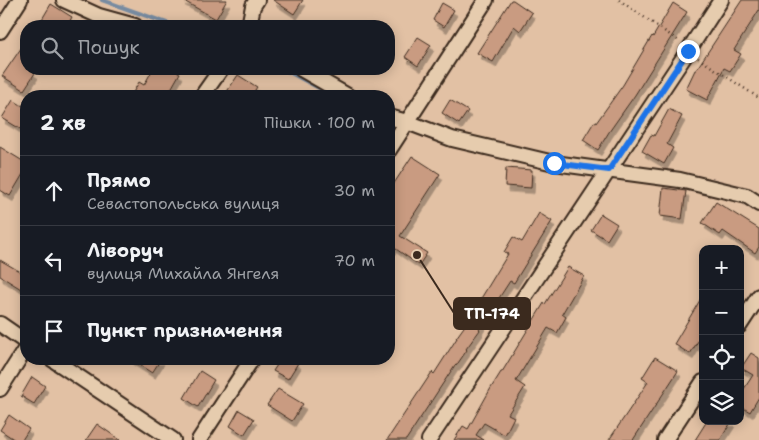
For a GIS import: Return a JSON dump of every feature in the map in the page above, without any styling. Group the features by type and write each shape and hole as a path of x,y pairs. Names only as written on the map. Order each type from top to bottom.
{"street":[{"path":"0,31 20,0"},
{"path":"64,0 99,16 113,20"},
{"path":"251,20 253,6 257,0"},
{"path":"395,141 486,0"},
{"path":"429,440 721,0"},
{"path":"206,90 217,75"},
{"path":"311,75 338,90"},
{"path":"395,119 408,122 452,139 554,163 680,180 747,196 759,204"},
{"path":"744,319 759,296"},
{"path":"0,324 20,338"},
{"path":"0,389 20,357"},
{"path":"61,365 173,440"},
{"path":"199,440 248,365"},
{"path":"665,440 699,388"}],"building":[{"path":"182,0 227,0 216,19"},
{"path":"273,0 303,0 294,14"},
{"path":"511,0 532,13 520,31 514,26 493,62 477,53"},
{"path":"742,0 759,0 759,10 734,50 741,54 730,71 724,68 707,100 686,89 695,70"},
{"path":"442,3 454,10 444,27 433,20"},
{"path":"673,3 687,12 598,150 583,140 594,122 596,123 623,85"},
{"path":"51,4 72,17 70,20 42,20"},
{"path":"418,37 431,45 418,66 405,57"},
{"path":"20,50 20,75 34,75 24,90 2,76"},
{"path":"150,75 179,75 170,90 134,90 139,82 144,85"},
{"path":"238,75 257,87 255,90 228,90"},
{"path":"13,100 20,104 20,129 2,118"},
{"path":"450,100 468,111 459,124 442,113"},
{"path":"669,109 682,116 667,144 673,148 664,164 642,151 651,135 654,136"},
{"path":"0,147 20,159 20,179 10,196 0,190"},
{"path":"412,156 440,174 400,236 427,253 419,265 395,248 395,182"},
{"path":"506,168 532,170 531,188 505,186"},
{"path":"663,188 686,191 682,219 660,216"},
{"path":"716,202 759,229 759,247 755,253 723,231 720,235 702,223"},
{"path":"539,213 552,221 514,283 510,281 467,350 455,365 406,440 387,440 479,306 477,305 508,254 504,252 513,237 522,242"},
{"path":"601,214 617,224 607,240 591,230"},
{"path":"0,260 20,272 20,288 0,276"},
{"path":"568,267 584,276 562,314 566,317 557,333 548,328 516,381 525,387 508,414 514,417 505,435 484,423 476,435 484,440 454,440 463,426 468,429 491,388"},
{"path":"699,302 699,339 690,354 674,344"},
{"path":"751,353 759,358 759,397 750,412 744,408 744,389 753,375 744,370 744,364"},
{"path":"655,357 678,371 633,440 609,440 648,382 642,378"},
{"path":"139,365 157,365 152,373"},
{"path":"277,365 297,365 288,379 273,371"},
{"path":"200,371 214,380 198,407 184,398"},
{"path":"32,377 45,386 34,404 21,396"},
{"path":"278,389 303,404 292,421 267,405"},
{"path":"239,410 254,419 244,435 230,426"},
{"path":"9,415 29,429 22,440 15,440 0,430"},
{"path":"97,424 120,440 86,440"},
{"path":"704,425 729,425 720,440 695,440"}],"waterway":[{"path":"102,0 158,20"},
{"path":"295,75 323,90"}],"place":[{"name":"ТП-174","path":"417,255"}],"route":[{"path":"554,163 609,170 688,51"}]}
